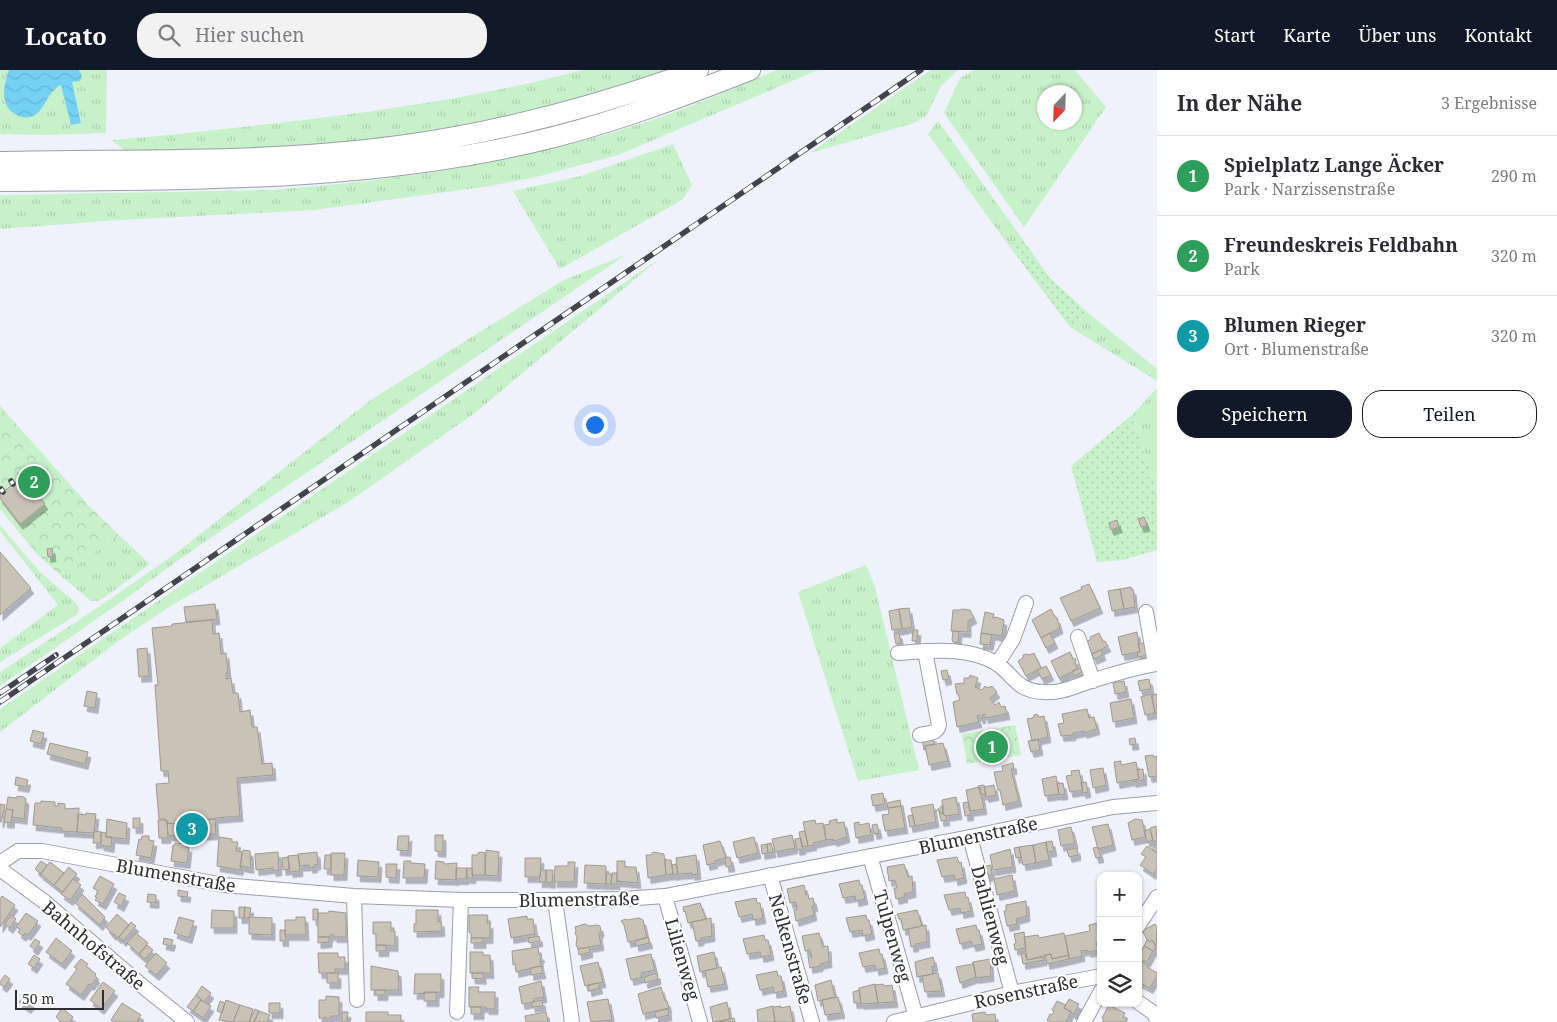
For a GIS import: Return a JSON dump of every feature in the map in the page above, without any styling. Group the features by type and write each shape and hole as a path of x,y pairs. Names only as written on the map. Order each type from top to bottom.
{"highway":[{"path":"0,162 245,158 336,153 398,146 523,124 582,109 698,70"},
{"path":"0,181 119,180 282,175 354,171 441,159 552,138 601,124 750,70"}],"street":[{"path":"997,664 1013,639 1026,603"},
{"path":"898,653 952,651 972,654 997,664 1020,686 1031,690 1056,692 1068,690 1093,680 1156,664 1146,612"},
{"path":"1078,638 1093,680"},
{"path":"920,735 935,732 938,730 939,725 925,651"},
{"name":"Blumenstraße","path":"0,864 18,851 42,851 224,886 354,896 460,900 623,899 665,896 970,837 1113,807 1157,803"},
{"name":"Dahlienweg","path":"970,837 1012,993"},
{"name":"Tulpenweg","path":"870,856 916,1017"},
{"name":"Bahnhofstraße","path":"0,869 46,903 146,989 188,1022"},
{"name":"Nelkenstraße","path":"770,875 812,1022"},
{"path":"354,896 357,1000"},
{"name":"Lilienweg","path":"665,896 700,1022"},
{"path":"1142,920 1157,897"},
{"path":"457,1012 460,900"},
{"path":"555,900 572,1022"},
{"name":"Rosenstraße","path":"894,1022 1012,993 1097,977"},
{"path":"1084,1022 1097,998"},
{"path":"1142,1005 1156,1016"}],"green space":[{"path":"0,70 9,70 4,83 41,110 48,95 61,84 71,125 81,122 72,82 82,76 79,70 107,70 106,133 0,134"},
{"path":"582,70 671,70 606,91 507,118 407,136 301,145 125,151 112,140 279,123 393,108 507,88"},
{"path":"777,70 818,70 618,155 536,177 490,186 315,210 120,220 0,229 0,195 274,190 368,181 448,170 601,136 662,117"},
{"path":"931,70 958,70 941,86 927,115 914,123 810,153"},
{"path":"974,70 1075,70 1106,107 1024,227 944,113 960,78"},
{"path":"938,121 1021,237 1009,246 928,134"},
{"path":"673,144 692,185 682,200 560,269 513,191 581,176"},
{"path":"1021,237 1049,277 1087,312 1070,327 1009,246"},
{"path":"627,254 177,561 0,686 0,672 176,553 372,399 562,281"},
{"path":"659,259 476,412 350,501 169,607 117,642 0,732 0,709"},
{"path":"1087,312 1157,369 1157,381 1070,327"},
{"path":"1157,388 1157,493 1133,414"},
{"path":"0,406 91,508 119,535 61,576 36,553 0,509"},
{"path":"1133,414 1157,493 1157,550 1123,560 1097,562 1071,466"},
{"path":"0,525 40,572 75,602 79,609 75,616 0,662 0,648 58,605 0,531"},
{"path":"119,535 150,564 105,597 98,601 91,601 61,576"},
{"path":"866,565 875,587 919,770 858,781 798,592"},
{"path":"1015,725 1021,755 967,764 962,734"}],"water":[{"path":"9,70 79,70 82,76 80,81 72,82 81,123 71,125 61,85 52,92 43,107 35,115 20,117 15,114 7,106 4,95 5,82"}],"building":[{"path":"24,476 45,504 20,524 0,498 0,494"},
{"path":"1144,517 1147,526 1141,527 1138,519"},
{"path":"1117,520 1119,527 1111,530 1109,523"},
{"path":"52,548 53,556 48,557 47,549"},
{"path":"0,552 31,588 0,615"},
{"path":"1089,584 1100,608 1071,621 1060,598"},
{"path":"1131,587 1133,589 1135,607 1124,609 1120,589"},
{"path":"1120,589 1124,609 1112,611 1108,591"},
{"path":"215,604 217,619 186,622 184,607"},
{"path":"909,608 912,627 902,629 899,609"},
{"path":"899,609 902,629 892,630 889,611"},
{"path":"1051,609 1057,618 1060,628 1041,638 1032,620"},
{"path":"953,610 970,610 974,618 968,621 968,632 951,631"},
{"path":"985,612 994,614 993,618 996,617 1004,620 1002,636 981,633"},
{"path":"212,620 213,634 219,633 221,654 226,653 228,673 226,673 226,679 231,678 233,693 238,693 240,712 250,710 252,727 257,727 262,764 272,763 273,775 237,778 240,816 184,821 184,825 167,823 165,819 159,819 156,784 169,783 168,771 161,771 155,685 158,685 152,628"},
{"path":"913,630 918,630 917,641 912,641"},
{"path":"953,631 959,632 958,643 952,640"},
{"path":"1137,632 1140,652 1122,655 1118,637"},
{"path":"894,633 899,633 901,643 896,644"},
{"path":"981,633 992,635 990,645 980,644"},
{"path":"1050,633 1055,643 1046,648 1041,638"},
{"path":"1099,633 1103,642 1105,641 1108,646 1092,654 1086,642 1091,639 1090,637"},
{"path":"1147,642 1149,655 1138,657 1137,652 1140,652 1138,644"},
{"path":"147,648 149,676 139,677 137,649"},
{"path":"1101,650 1103,655 1094,659 1092,654"},
{"path":"1070,652 1073,659 1076,659 1075,664 1078,669 1059,678 1051,661"},
{"path":"1034,653 1041,668 1026,676 1018,661 1023,658 1023,655"},
{"path":"1046,666 1051,675 1042,679 1037,670"},
{"path":"1081,667 1083,671 1075,676 1072,671"},
{"path":"947,670 949,679 943,680 941,671"},
{"path":"970,675 978,678 975,687 982,690 985,686 988,688 992,686 997,692 990,698 995,705 999,702 1001,707 1005,706 1007,714 985,718 985,714 982,715 981,719 979,715 977,716 979,722 957,727 953,702 960,700 955,684 964,683 964,678 969,678"},
{"path":"1149,679 1151,689 1140,691 1138,681"},
{"path":"1124,681 1126,692 1115,694 1113,683"},
{"path":"87,691 97,693 95,708 84,706"},
{"path":"1151,694 1155,713 1145,715 1141,697"},
{"path":"1157,694 1157,713 1155,713 1152,695"},
{"path":"1131,699 1134,718 1113,722 1110,703"},
{"path":"1087,709 1089,718 1094,717 1097,729 1061,736 1058,724 1064,723 1062,714"},
{"path":"1037,714 1039,717 1044,716 1048,737 1032,741 1027,719 1033,718"},
{"path":"33,730 44,733 41,744 30,741"},
{"path":"933,736 934,744 925,746 926,749 924,750 922,738"},
{"path":"1135,738 1136,744 1130,745 1129,739"},
{"path":"1038,739 1040,750 1031,752 1028,741"},
{"path":"50,743 88,752 85,764 47,754"},
{"path":"943,743 948,761 929,765 925,746"},
{"path":"1153,755 1153,757 1157,756 1157,776 1149,777 1145,756"},
{"path":"1121,761 1121,765 1136,762 1139,779 1117,783 1114,762"},
{"path":"1013,763 1014,769 1011,769 1019,801 1003,805 994,772 1003,771 1002,766"},
{"path":"1103,768 1106,785 1093,788 1090,770"},
{"path":"1143,769 1144,780 1133,782 1133,780 1139,779 1137,770"},
{"path":"1079,770 1083,790 1070,792 1066,776 1072,775 1071,771"},
{"path":"1056,776 1059,794 1045,796 1042,779"},
{"path":"16,777 28,780 26,787 15,785"},
{"path":"1086,782 1088,792 1083,793 1081,783"},
{"path":"1063,783 1065,794 1059,795 1057,784"},
{"path":"984,785 986,794 981,795 978,786"},
{"path":"994,785 996,795 986,797 984,787"},
{"path":"980,787 984,809 970,811 966,790"},
{"path":"883,793 885,804 873,806 871,795"},
{"path":"17,796 26,799 24,819 12,817 13,810 6,809 8,797 17,798"},
{"path":"956,797 959,814 946,816 943,814 942,800"},
{"path":"900,800 901,806 888,808 887,803"},
{"path":"41,801 55,802 55,806 58,806 58,803 65,804 65,809 79,808 77,832 61,831 62,828 33,825 35,803 41,803"},
{"path":"968,802 971,815 965,816 963,803"},
{"path":"0,804 5,805 1,822 0,822"},
{"path":"933,804 936,822 915,826 911,808"},
{"path":"943,805 943,814 937,810"},
{"path":"901,806 905,828 885,831 882,815 889,814 888,808"},
{"path":"6,809 13,810 11,823 4,822"},
{"path":"939,811 946,816 947,820 941,821"},
{"path":"86,813 96,814 94,833 77,832 78,814 86,815"},
{"path":"913,815 915,826 910,827 908,816"},
{"path":"133,818 140,818 140,828 133,828"},
{"path":"107,819 127,823 126,839 106,837"},
{"path":"215,819 216,834 199,835 199,832 182,833 182,837 168,835 167,823 184,825 184,821"},
{"path":"837,819 837,823 844,822 847,837 834,841 833,839 826,840 824,825 830,824 829,821"},
{"path":"1135,819 1142,820 1146,837 1132,840 1128,823"},
{"path":"158,820 167,820 168,838 159,838"},
{"path":"815,820 816,824 823,823 826,840 808,846 803,822"},
{"path":"859,822 859,825 869,823 871,835 856,838 854,823"},
{"path":"877,824 879,833 874,834 872,825"},
{"path":"1108,824 1113,845 1098,849 1092,827"},
{"path":"1156,826 1157,841 1153,842 1150,828"},
{"path":"1071,827 1075,843 1061,846 1058,830"},
{"path":"1150,829 1153,840 1147,842 1144,831"},
{"path":"94,831 101,832 101,843 93,843"},
{"path":"805,831 808,846 802,847 799,832"},
{"path":"101,832 106,833 106,837 112,837 111,847 101,845"},
{"path":"435,835 443,835 443,852 435,851"},
{"path":"792,835 795,848 775,852 772,839"},
{"path":"142,836 149,836 149,840 154,841 151,858 136,855 139,839 141,840"},
{"path":"398,836 409,836 408,851 397,850"},
{"path":"219,837 232,839 232,842 238,842 236,851 242,852 240,870 217,866"},
{"path":"754,837 758,853 737,858 733,842"},
{"path":"801,838 803,849 797,850 795,839"},
{"path":"720,841 726,858 707,865 703,845"},
{"path":"1052,841 1054,851 1047,852 1046,842"},
{"path":"1046,842 1049,860 1036,863 1033,845"},
{"path":"175,843 186,844 186,847 189,847 187,863 171,861 173,845"},
{"path":"771,843 773,852 768,853 767,844"},
{"path":"767,844 768,853 762,854 761,845"},
{"path":"1157,844 1157,853 1152,850"},
{"path":"1033,845 1036,863 1023,865 1019,847"},
{"path":"1147,846 1157,853 1157,869 1153,874 1140,865 1146,857 1141,854"},
{"path":"1019,847 1021,857 1016,858 1014,848"},
{"path":"1098,847 1101,857 1096,858 1093,848"},
{"path":"1077,848 1078,855 1069,857 1067,850"},
{"path":"1010,849 1013,867 993,870 990,855"},
{"path":"243,850 250,851 251,868 240,866"},
{"path":"486,850 499,852 498,876 485,875"},
{"path":"278,852 279,870 273,871 273,868 256,870 255,854"},
{"path":"317,852 318,864 314,865 315,867 310,868 309,865 300,866 298,854"},
{"path":"653,852 664,854 666,875 648,878 646,855 651,855"},
{"path":"331,853 345,853 344,875 331,875"},
{"path":"478,853 485,853 485,875 472,875 472,855 478,855"},
{"path":"298,855 300,871 290,872 288,856"},
{"path":"325,855 331,855 331,869 324,869"},
{"path":"696,855 698,874 678,874 676,858"},
{"path":"288,857 289,869 283,870 282,858"},
{"path":"730,857 732,866 726,867 725,858"},
{"path":"957,857 959,863 961,862 964,878 955,880 954,875 942,877 937,860"},
{"path":"525,858 541,858 540,877 525,877"},
{"path":"358,860 379,862 378,877 357,876"},
{"path":"665,860 671,860 673,874 666,875"},
{"path":"41,861 47,865 41,874 35,869"},
{"path":"404,861 425,864 424,878 403,878"},
{"path":"436,861 444,862 444,864 457,863 456,880 435,879"},
{"path":"617,861 625,861 625,867 636,867 638,883 617,881"},
{"path":"50,862 64,873 54,885 40,874"},
{"path":"568,862 575,862 574,882 554,882 555,866 568,866"},
{"path":"386,864 397,864 396,878 386,877"},
{"path":"676,864 678,874 673,875 672,865"},
{"path":"904,864 908,877 912,876 913,892 904,894 905,897 896,899 894,888 897,888 895,880 889,881 887,867"},
{"path":"585,865 606,866 606,884 584,883"},
{"path":"991,865 992,875 984,877 981,867"},
{"path":"69,867 77,874 63,892 54,885"},
{"path":"456,868 467,868 466,879 456,879"},
{"path":"467,868 472,868 473,878 467,878"},
{"path":"541,870 546,870 546,882 539,882"},
{"path":"546,870 553,870 552,883 546,882"},
{"path":"612,873 617,873 617,884 611,884"},
{"path":"606,874 612,874 611,884 606,884"},
{"path":"1012,875 1015,891 997,895 994,879"},
{"path":"100,876 114,884 103,904 95,900 98,891 93,888"},
{"path":"73,879 81,885 70,900 61,894"},
{"path":"859,880 865,899 856,901 855,896 843,898 839,884"},
{"path":"804,885 806,895 808,894 809,899 813,898 815,906 812,906 814,915 796,921 794,910 797,909 796,902 790,903 787,889"},
{"path":"178,890 188,892 187,897 178,896"},
{"path":"965,892 971,911 961,913 960,908 949,910 944,895"},
{"path":"119,893 126,896 121,906 114,902"},
{"path":"82,894 105,917 100,925 75,903"},
{"path":"148,894 156,895 156,903 147,902"},
{"path":"2,896 15,905 0,927 0,899"},
{"path":"756,898 757,903 760,903 763,918 753,920 752,914 739,917 735,902"},
{"path":"1026,901 1027,916 1016,919 1017,924 1007,926 1004,911 1006,911 1006,905"},
{"path":"700,903 706,919 688,923 683,907"},
{"path":"239,907 245,907 244,918 239,918"},
{"path":"245,907 251,908 249,918 244,918"},
{"path":"313,909 318,909 318,920 313,920"},
{"path":"212,910 234,911 234,928 211,928"},
{"path":"416,910 438,910 438,922 441,921 442,931 414,932"},
{"path":"917,910 922,926 903,930 901,919 899,919 897,914"},
{"path":"329,911 346,913 346,937 330,935 330,937 318,937 318,913 328,913"},
{"path":"26,913 38,921 28,935 25,933 23,936 18,932 20,929 16,927"},
{"path":"117,914 129,925 118,938 106,927"},
{"path":"11,915 16,919 10,928 5,924"},
{"path":"469,915 487,915 487,923 490,923 490,938 471,938"},
{"path":"866,915 872,934 863,936 862,930 850,932 846,918"},
{"path":"527,916 527,919 533,919 535,934 511,938 508,919"},
{"path":"179,917 194,921 189,938 174,933"},
{"path":"249,917 272,918 272,935 249,934"},
{"path":"296,917 305,917 306,935 285,935 285,920 296,920"},
{"path":"639,918 643,920 647,938 628,942 624,925 621,921"},
{"path":"711,918 712,936 696,941 692,922"},
{"path":"131,922 136,926 123,941 119,937"},
{"path":"373,922 391,922 391,931 395,931 395,946 376,945 376,934 373,934"},
{"path":"1097,923 1097,950 1081,951 1082,956 1069,959 1065,936 1090,931 1089,925"},
{"path":"585,924 600,926 601,945 578,949 575,927"},
{"path":"1155,924 1157,927 1156,947 1152,940 1149,942 1142,931"},
{"path":"926,925 927,942 915,944 916,946 911,947 908,929"},
{"path":"976,925 982,944 973,946 971,941 960,944 956,929"},
{"path":"280,930 285,930 286,941 280,941"},
{"path":"1024,932 1026,948 1015,950 1014,934"},
{"path":"136,933 148,943 139,954 127,943"},
{"path":"819,933 823,947 828,946 829,962 810,968 808,957 812,957 810,950 805,951 802,936"},
{"path":"1064,933 1069,955 1052,959 1051,954 1027,960 1024,937 1038,935 1039,938"},
{"path":"764,935 765,940 768,940 771,955 761,957 760,952 747,954 743,939"},
{"path":"539,936 540,941 529,943 528,938"},
{"path":"318,937 329,937 329,942 318,943"},
{"path":"648,937 650,943 636,946 635,941"},
{"path":"56,938 72,951 62,964 46,952"},
{"path":"164,938 173,940 171,946 163,944"},
{"path":"471,938 483,938 483,943 471,943"},
{"path":"35,939 40,942 35,950 30,946"},
{"path":"1147,939 1149,942 1152,940 1156,946 1153,951 1144,946"},
{"path":"147,945 153,950 145,959 139,954"},
{"path":"376,945 386,945 386,951 376,951"},
{"path":"1144,946 1153,951 1147,962 1142,960"},
{"path":"538,947 539,954 542,956 540,959 541,966 516,972 515,964 513,965 512,951"},
{"path":"589,947 590,952 579,955 578,949"},
{"path":"879,949 885,968 876,970 875,965 863,967 859,953"},
{"path":"470,952 483,952 483,955 490,955 491,973 470,973"},
{"path":"714,952 717,968 700,972 697,956"},
{"path":"156,953 167,963 156,975 145,966"},
{"path":"318,953 338,953 338,957 345,957 345,969 335,969 335,973 319,973"},
{"path":"1021,953 1025,953 1027,960 1043,957 1044,960 1023,964"},
{"path":"651,954 655,970 641,973 642,977 631,980 626,959"},
{"path":"1051,954 1052,959 1069,955 1069,959 1047,964 1045,955"},
{"path":"34,955 40,959 34,968 28,964"},
{"path":"933,957 935,966 932,967 933,974 917,977 915,962"},
{"path":"81,959 88,964 86,966 96,974 97,978 91,985 89,984 81,995 66,984 77,969 74,967"},
{"path":"990,959 991,976 976,978 973,962"},
{"path":"598,962 603,982 585,986 580,966"},
{"path":"973,962 976,977 960,983 956,967 973,964"},
{"path":"1142,962 1157,973 1150,988 1142,984"},
{"path":"371,966 398,971 399,990 371,990"},
{"path":"541,966 543,973 531,975 530,968"},
{"path":"721,967 725,984 708,987 705,971"},
{"path":"777,971 778,976 781,976 784,991 774,993 773,987 760,990 756,975"},
{"path":"327,973 338,973 338,983 327,983"},
{"path":"472,973 483,973 483,979 472,978"},
{"path":"657,973 658,979 645,983 644,979 647,976"},
{"path":"938,973 942,991 925,992 922,976"},
{"path":"415,974 441,974 441,992 414,994"},
{"path":"5,975 10,979 4,987 0,982"},
{"path":"831,980 835,997 818,1001 815,985"},
{"path":"541,981 544,997 533,999 534,1002 522,1004 519,987"},
{"path":"103,982 115,991 101,1009 90,1000"},
{"path":"598,983 600,988 589,991 588,985"},
{"path":"875,984 878,1003 861,1004 859,988"},
{"path":"883,984 884,986 892,985 895,1002 878,1003 875,985"},
{"path":"202,986 211,993 204,1002 196,995"},
{"path":"469,987 479,987 478,992 495,992 495,1009 469,1007"},
{"path":"661,987 669,1008 643,1014 638,994"},
{"path":"375,990 385,990 385,995 375,995"},
{"path":"859,990 861,1003 854,1003 853,992"},
{"path":"424,992 436,992 436,1001 424,1001"},
{"path":"196,995 201,1000 193,1011 187,1007"},
{"path":"24,996 32,1003 28,1008 19,1002"},
{"path":"326,996 339,997 339,1016 319,1018 319,1000 326,1000"},
{"path":"838,997 842,1013 825,1015 822,1000"},
{"path":"608,999 612,1020 591,1022 587,1002"},
{"path":"1069,999 1079,1004 1074,1014 1064,1008"},
{"path":"201,1000 211,1006 203,1018 193,1011"},
{"path":"226,1000 240,1005 233,1022 219,1020"},
{"path":"542,1000 543,1006 532,1007 532,1002"},
{"path":"220,1001 225,1003 222,1013 217,1011"},
{"path":"1057,1001 1066,1005 1064,1008 1071,1011 1066,1022 1051,1022 1047,1020 1050,1014 1052,1015 1054,1011 1052,1010"},
{"path":"727,1002 730,1019 713,1022 710,1007"},
{"path":"122,1003 141,1015 136,1022 115,1022 111,1020"},
{"path":"269,1003 280,1003 280,1013 269,1013"},
{"path":"240,1005 253,1009 249,1022 233,1022"},
{"path":"773,1006 775,1022 758,1022 757,1010"},
{"path":"781,1006 781,1008 790,1006 793,1022 775,1022 773,1007"},
{"path":"471,1007 481,1007 481,1014 471,1014"},
{"path":"1108,1007 1113,1007 1125,1013 1123,1017 1127,1019 1125,1022 1102,1022 1104,1019 1102,1018"},
{"path":"62,1008 73,1017 70,1022 61,1022 56,1017"},
{"path":"255,1009 259,1011 254,1022 249,1022"},
{"path":"668,1009 669,1015 656,1018 655,1012"},
{"path":"259,1011 270,1015 267,1022 254,1022"},
{"path":"342,1012 348,1012 347,1022 342,1022"},
{"path":"366,1012 388,1012 388,1015 401,1015 401,1022 366,1022"},
{"path":"546,1012 548,1022 526,1022 525,1016"},
{"path":"985,1012 986,1015 995,1014 996,1022 973,1022 972,1014"},
{"path":"734,1018 735,1022 717,1022 730,1019"}],"railway":[{"path":"0,702 921,70"},
{"path":"0,693 56,655"}],"place":[{"name":"Freundeskreis Feldbahn","path":"34,482"},
{"name":"Spielplatz Lange Äcker","path":"992,747"},
{"name":"Blumen Rieger","path":"192,829"}]}
